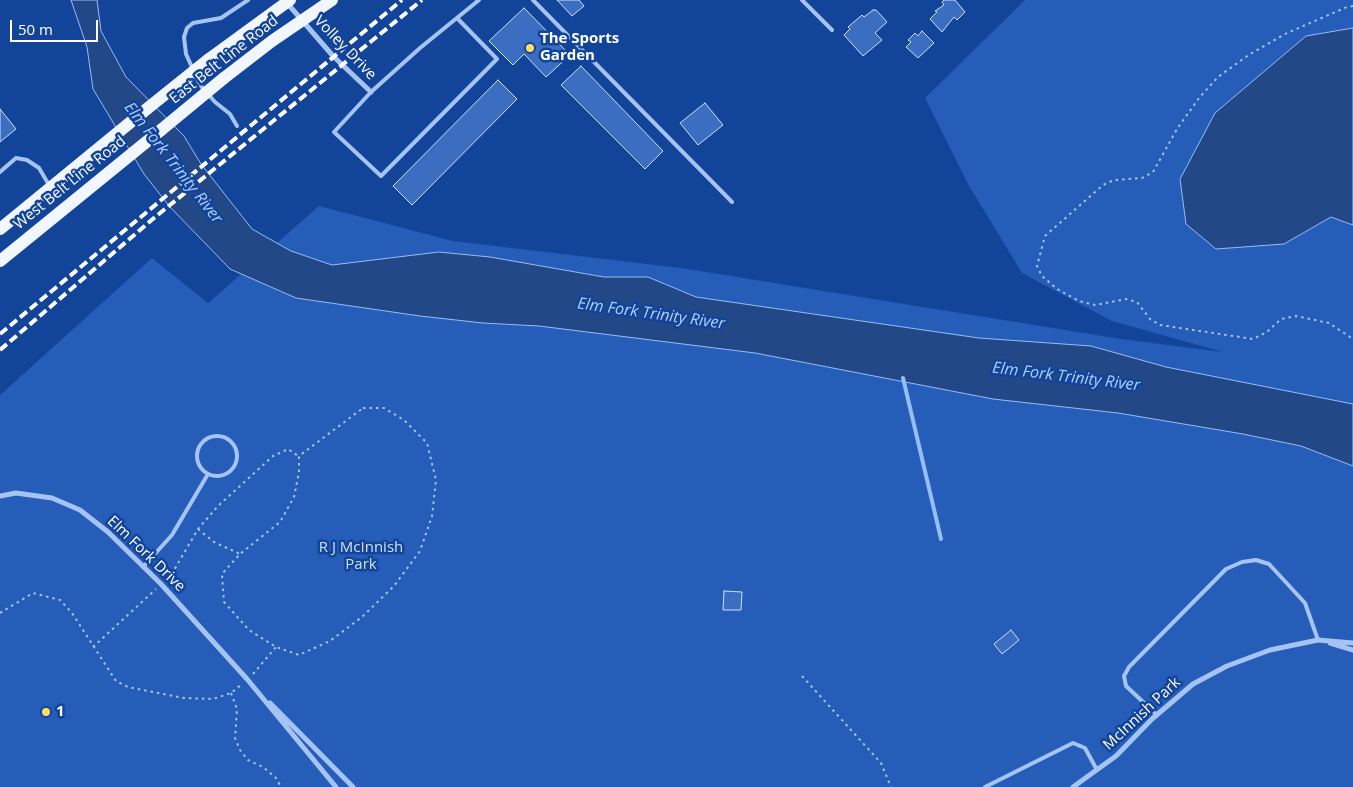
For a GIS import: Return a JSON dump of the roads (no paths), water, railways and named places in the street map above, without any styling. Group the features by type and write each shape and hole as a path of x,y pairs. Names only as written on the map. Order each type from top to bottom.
{"main road":[{"name":"East Belt Line Road","path":"161,130 224,78 332,0"},
{"name":"East Belt Line Road","path":"143,112 209,58 288,1"},
{"name":"West Belt Line Road","path":"0,229 143,112"},
{"name":"West Belt Line Road","path":"0,261 161,130"}],"street":[{"name":"Volley Drive","path":"288,1 302,21 333,56 371,92"},
{"name":"Elm Fork Drive","path":"0,496 16,493 52,498 80,510 108,532 161,584 247,680 336,787"},
{"name":"McInnish Park","path":"1073,787 1116,756 1157,715 1193,684 1227,666 1270,650 1318,640 1353,643"},
{"name":"McInnish Park","path":"1318,640 1353,650"},
{"name":"Elm Fork Drive","path":"247,680 353,787"}],"lane":[{"path":"237,126 230,114 200,85 186,54 184,37 187,28 193,23 222,18 248,0"},
{"path":"457,18 497,59 381,176 334,132 371,92 457,18 479,0"},
{"path":"532,0 732,202"},
{"path":"802,0 832,30"},
{"path":"0,172 16,158 27,160 38,168 50,187"},
{"path":"213,435 226,437 231,440 238,452 235,466 225,475 208,474 200,467 197,460 198,447 213,435"},
{"path":"143,567 172,535 208,474"},
{"path":"1157,715 1126,686 1124,676 1129,667 1226,569 1242,562 1256,560 1269,564 1305,603 1318,640"},
{"path":"985,787 1072,743 1084,748 1097,770"}],"water":[{"name":"Elm Fork Trinity River","path":"71,0 97,0 101,31 126,77 184,136 201,164 252,229 291,251 332,265 439,252 490,257 604,277 648,277 696,297 979,338 1091,346 1166,367 1353,404 1353,466 1301,446 1243,434 1118,413 993,399 755,353 539,326 483,323 420,316 296,298 230,269 170,207 144,174 93,89 87,47"},
{"path":"1353,28 1353,225 1331,217 1284,244 1216,249 1186,224 1180,179 1215,113 1306,36"}],"waterway":[{"path":"903,378 941,539"}],"railway":[{"path":"0,334 402,0"},
{"path":"0,350 154,218 422,0"}],"place":[{"name":"The Sports Garden","path":"530,48"},
{"name":"1","path":"46,712"}],"park label":[{"name":"R J McInnish Park","path":"361,556"}]}
